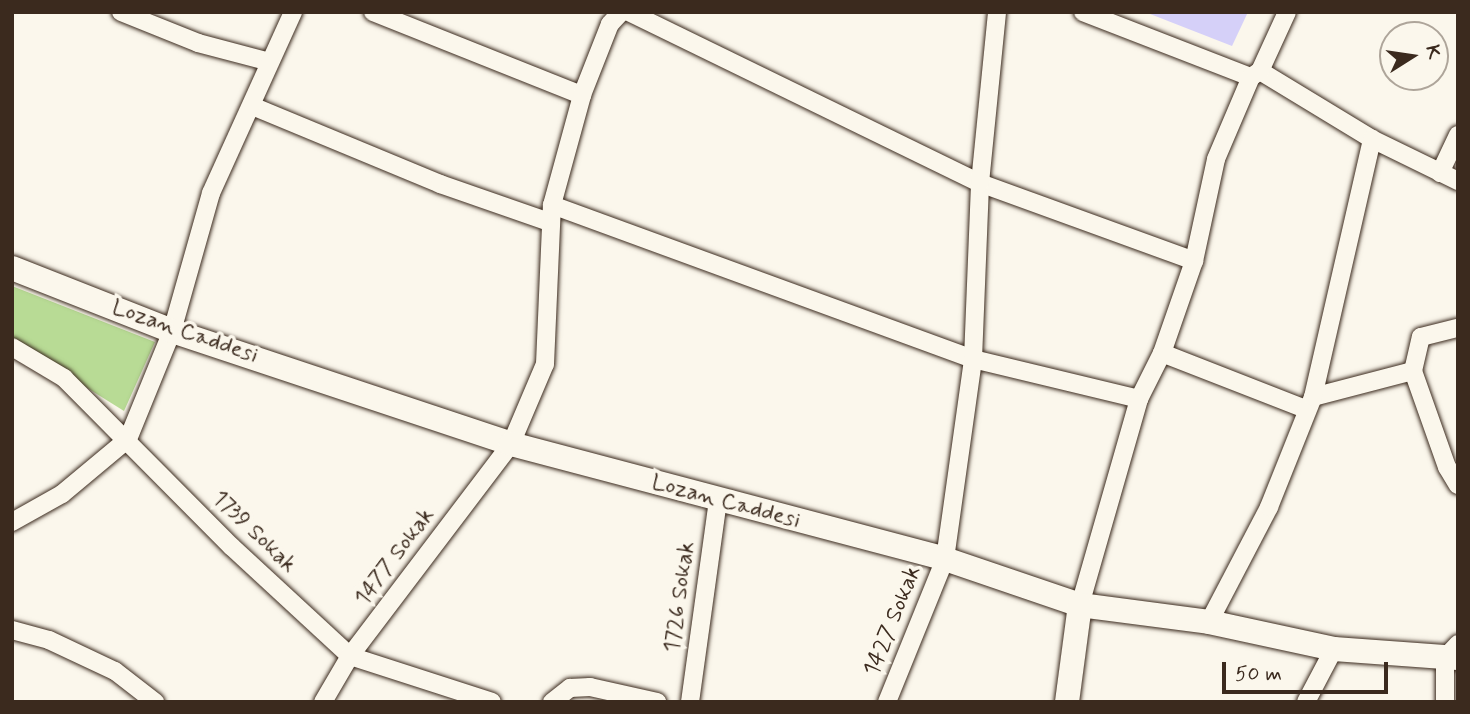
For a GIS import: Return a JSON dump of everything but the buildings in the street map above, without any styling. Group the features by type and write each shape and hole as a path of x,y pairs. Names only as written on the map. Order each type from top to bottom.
{"main road":[{"name":"Lozan Caddesi","path":"12,268 172,331 511,444 945,559 1080,605 1209,622 1334,649 1453,653"},
{"path":"1067,702 1080,605"}],"street":[{"path":"121,12 198,43 270,62"},
{"path":"12,522 62,494 128,439 172,331 211,193 293,12"},
{"path":"373,12 582,95"},
{"name":"1477 Sokak","path":"323,702 350,656 511,444 545,364 551,213 582,95 610,24 621,12"},
{"path":"629,12 980,183 1194,261"},
{"name":"1427 Sokak","path":"887,702 945,559 973,359 980,183 997,12"},
{"path":"1083,12 1256,74 1372,139 1458,181"},
{"path":"1080,605 1139,399 1162,354 1194,261 1216,159 1287,12"},
{"path":"252,106 440,184 551,213 973,359 1139,399"},
{"path":"1440,173 1458,135"},
{"path":"1209,622 1269,507 1310,403 1372,139"},
{"path":"1458,328 1421,337 1413,370 1438,443 1458,485"},
{"name":"1739 Sokak","path":"12,347 64,378 128,439 232,547 350,656 492,702"},
{"path":"1162,354 1310,403 1413,370"},
{"path":"1438,443 1458,444"},
{"name":"1726 Sokak","path":"690,702 718,500"},
{"path":"12,630 49,640 115,671 155,702"},
{"path":"1306,702 1334,649"},
{"path":"1445,702 1453,653"},
{"path":"552,702 569,688 590,687 657,702"}],"green space":[{"path":"12,286 155,342 124,411 12,341"}]}
